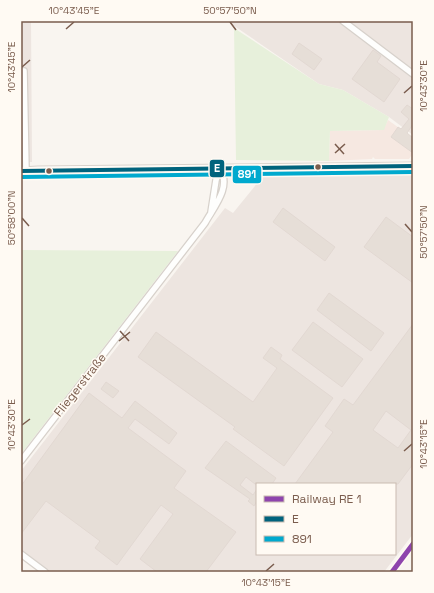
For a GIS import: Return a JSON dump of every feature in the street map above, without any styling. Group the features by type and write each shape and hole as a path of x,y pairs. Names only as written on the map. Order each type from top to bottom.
{"main road":[{"path":"24,171 413,166"}],"street":[{"path":"343,21 413,74"},
{"path":"21,71 24,71 24,171"},
{"name":"Fliegerstraße","path":"211,212 216,180 220,169"},
{"name":"Fliegerstraße","path":"21,461 202,227 217,203 223,188 225,177 220,169"},
{"path":"21,554 45,572"}],"shaded area":[{"path":"21,21 31,21 32,162 21,162"},
{"path":"227,21 413,21 413,135 389,117 343,90 319,84"},
{"path":"388,120 413,138 413,153 409,159 375,159 373,157 372,159 329,161 330,131 383,130"},
{"path":"413,174 413,534 384,572 48,572 21,552 21,471 225,208 233,213 263,176"}],"green space":[{"path":"234,28 319,84 343,90 389,117 384,130 330,131 329,161 236,160"},
{"path":"21,250 178,251 21,454"}],"building":[{"path":"299,43 322,59 314,70 292,54"},
{"path":"373,50 381,56 377,62 400,79 384,102 352,79"},
{"path":"407,105 413,109 413,124 407,133 413,138 413,153 391,137 398,127 401,129 409,119 401,112"},
{"path":"283,208 335,247 325,261 273,222"},
{"path":"386,217 413,237 413,283 364,247"},
{"path":"329,293 384,333 371,351 317,310"},
{"path":"313,322 363,359 342,387 292,350"},
{"path":"413,324 413,464 398,484 296,483 333,432 325,426 344,399 353,405","holes":["386,411 411,430 398,448 373,430"]},
{"path":"156,332 253,402 277,368 263,358 271,347 282,355 280,359 333,398 284,466 233,429 235,427 138,357"},
{"path":"106,382 119,391 113,398 101,389"},
{"path":"89,393 122,418 135,401 177,433 169,444 135,419 128,428 186,471 174,488 236,532 206,572 157,572 140,559 173,514 161,505 117,565 95,548 100,541 46,501 21,534 21,486"},
{"path":"226,441 276,478 273,483 255,484 246,477 240,485 253,495 256,490 256,503 254,506 248,501 250,499 205,468"}],"transit line":[{"name":"E","path":"21,171 413,166"},
{"name":"891","path":"21,177 413,172"},
{"path":"392,572 413,544"}]}
